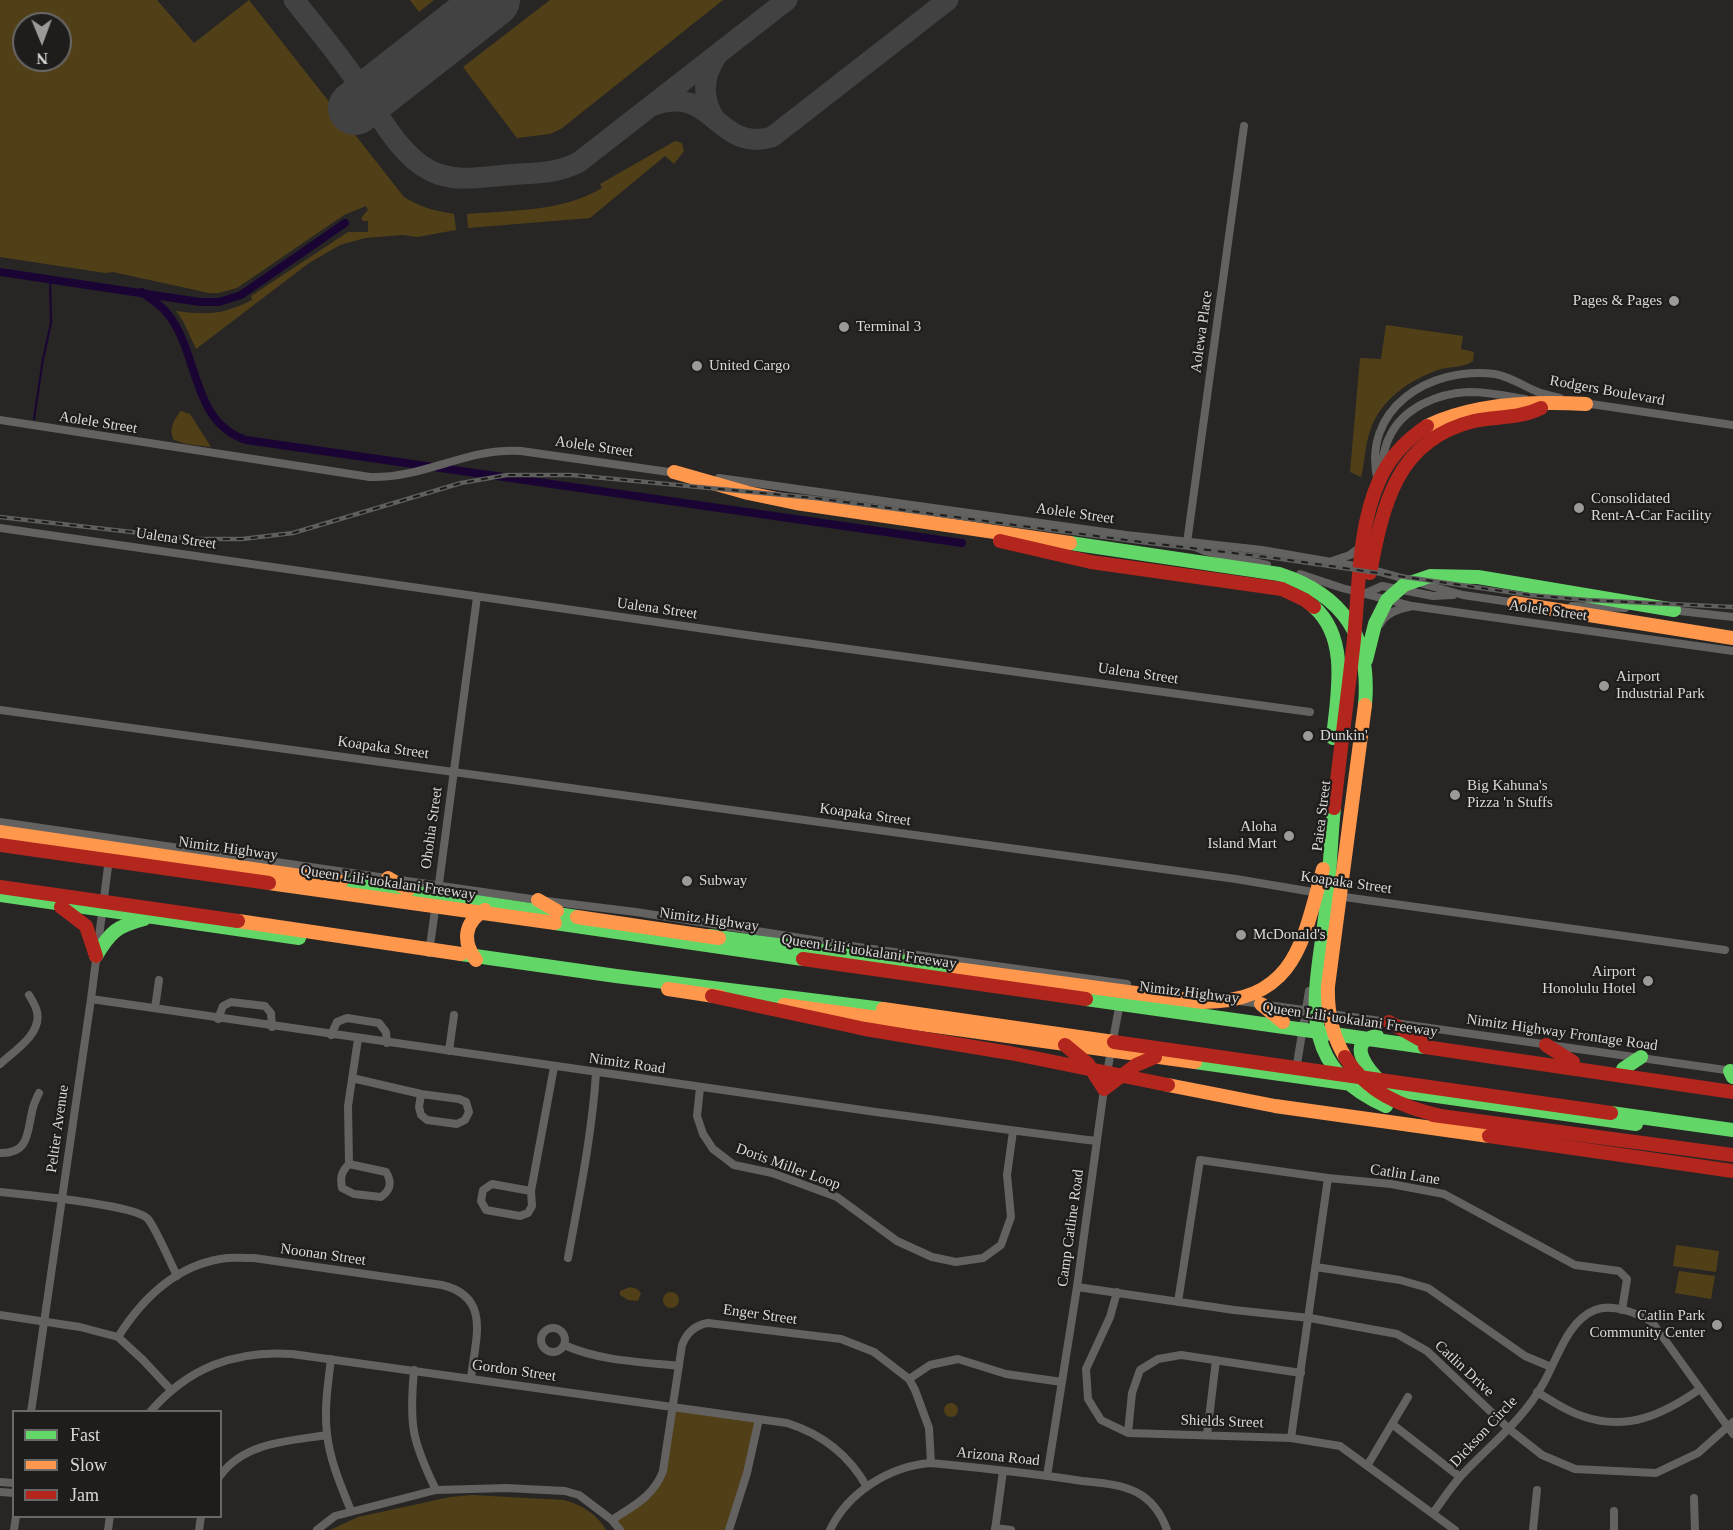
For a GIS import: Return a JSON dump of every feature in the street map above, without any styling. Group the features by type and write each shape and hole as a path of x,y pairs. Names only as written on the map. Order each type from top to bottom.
{"main road":[{"path":"1353,672 1363,556 1372,498 1380,477 1391,459 1411,437 1442,418 1481,408 1559,401 1586,404"},
{"path":"1548,403 1530,414 1476,421 1449,430 1424,446 1413,456 1394,482 1382,512 1353,672 1337,782 1327,904 1318,960 1314,1007 1323,1046 1329,1061 1340,1074 1365,1096 1395,1110 1733,1155"},
{"path":"674,472 786,501 1290,577 1309,585 1338,606 1352,626 1364,655 1366,687 1329,976 1330,1018 1336,1039 1345,1057 1370,1086 1395,1102 1441,1116"},
{"path":"954,527 1067,557 1282,589 1302,597 1311,604 1330,628 1338,653 1332,753 1337,782"},
{"path":"1337,782 1373,632 1384,604 1394,592 1406,584 1423,577 1443,575 1494,580 1674,610"},
{"path":"1514,603 1654,625 1730,646"},
{"name":"Nimitz Highway","path":"0,832 412,893 438,891 504,906 940,970 1121,1001 1284,1022 1304,1017 1387,1028"},
{"path":"85,834 110,849"},
{"path":"284,885 763,943 1216,1003 1236,1001 1255,994 1276,980 1289,965 1302,945 1331,839"},
{"name":"Queen Liliʻuokalani Freeway","path":"0,845 1733,1092"},
{"path":"212,864 242,856"},
{"path":"388,878 412,893"},
{"path":"0,887 616,976 803,999 1733,1130"},
{"path":"0,895 1733,1137"},
{"path":"538,900 564,915"},
{"path":"56,903 85,922 92,936 96,956"},
{"path":"482,964 474,959 466,945 468,925 480,911 504,906"},
{"path":"96,956 118,926 150,917"},
{"path":"810,939 829,954"},
{"path":"940,970 961,962"},
{"path":"616,976 865,1029 1011,1053 1275,1106 1733,1171"},
{"path":"1086,978 1106,998"},
{"path":"1261,1004 1284,1022"},
{"path":"1391,1090 1366,1068 1360,1051 1365,1040 1387,1028 1421,1040 1623,1069 1732,1076"},
{"path":"1062,1043 1079,1053 1091,1066 1104,1089 1136,1065 1157,1056"},
{"path":"1546,1045 1573,1062"},
{"path":"1623,1069 1641,1057"}],"street":[{"name":"Aolewa Place","path":"1187,543 1244,126"},
{"name":"Rodgers Boulevard","path":"1363,594 1378,482 1374,465 1376,441 1382,424 1402,400 1410,393 1437,380 1465,374 1494,374 1506,376 1539,393 1586,404 1733,426"},
{"path":"1378,482 1384,450 1394,428 1412,410 1442,397 1469,392 1733,426"},
{"name":"Aolele Street","path":"0,420 361,477 411,474 486,452 513,450 1329,561 1366,568 1462,595 1514,603 1674,610 1733,617"},
{"name":"Ualena Street","path":"0,528 477,597 1310,712"},
{"path":"1329,561 1350,555 1364,544 1371,531"},
{"name":"Aolele Street","path":"1187,543 1205,551 1293,572 1363,594 1412,606 1730,646"},
{"path":"1363,594 1382,586 1433,596 1462,595"},
{"name":"Paiea Street","path":"1295,1076 1326,895 1363,594"},
{"name":"Ohohia Street","path":"429,956 477,597"},
{"path":"1353,672 1375,642 1381,621 1398,609 1412,606"},
{"path":"1730,646 1733,633"},
{"name":"Koapaka Street","path":"0,710 1236,879 1326,895 1725,950"},
{"path":"0,822 388,878 438,891 636,912 961,962 1261,1004 1304,1017"},
{"name":"Peltier Avenue","path":"31,1410 91,999 110,849"},
{"path":"155,1008 159,980"},
{"name":"Camp Catline Road","path":"1047,1476 1077,1287 1104,1089 1125,984"},
{"path":"0,1064 37,1027 37,1012 29,995"},
{"name":"Nimitz Road","path":"91,999 700,1088 1097,1141"},
{"path":"218,1018 223,1006 231,1002 265,1006 272,1013 272,1027"},
{"path":"449,1051 454,1015"},
{"path":"331,1035 337,1022 347,1018 379,1023 386,1032 387,1043"},
{"name":"Nimitz Highway Frontage Road","path":"1387,1028 1641,1057 1732,1076"},
{"path":"349,1164 386,1172 391,1183 388,1192 381,1197 354,1194 342,1188 342,1171 349,1164 348,1106 358,1039"},
{"path":"531,1191 492,1184 483,1190 482,1204 486,1210 520,1216 528,1213 532,1206 531,1191 554,1067"},
{"path":"568,1258 578,1208 596,1073"},
{"path":"352,1078 421,1094 459,1099 466,1102 469,1112 465,1120 457,1124 427,1120 421,1114 419,1107 421,1094"},
{"name":"Doris Miller Loop","path":"700,1088 697,1116 703,1134 713,1149 734,1165 772,1173 837,1197 897,1241 932,1257 956,1262 983,1258 1001,1245 1011,1217 1007,1175 1013,1131"},
{"path":"0,1153 9,1153 19,1148 26,1140 32,1110 39,1093"},
{"name":"Catlin Lane","path":"1178,1302 1200,1160 1328,1178 1391,1184 1444,1194 1575,1265 1619,1272 1627,1279 1622,1310"},
{"path":"1291,1438 1310,1318 1328,1178"},
{"path":"0,1192 134,1211 147,1218 177,1276"},
{"name":"Noonan Street","path":"118,1337 141,1304 158,1288 177,1276 202,1264 222,1259 254,1258 455,1288 465,1294 473,1304 477,1317 471,1378"},
{"path":"1316,1268 1400,1280 1428,1288 1525,1356 1551,1367"},
{"name":"Catlin Drive","path":"1077,1287 1234,1310 1310,1318 1397,1334 1428,1352 1509,1429 1542,1455 1575,1469 1656,1473 1698,1454 1732,1428"},
{"name":"Shields Street","path":"1117,1292 1110,1317 1086,1369 1088,1400 1101,1420 1128,1433 1291,1438 1340,1446 1455,1530"},
{"name":"Dickson Circle","path":"1433,1513 1460,1477 1509,1429 1538,1392 1573,1327 1594,1310 1608,1308 1622,1310 1640,1315 1652,1322 1700,1389 1732,1428"},
{"path":"0,1315 80,1327 118,1337 171,1390"},
{"name":"Enger Street","path":"612,1520 648,1496 656,1487 663,1471 682,1345 686,1335 699,1325 714,1322 850,1341 874,1352 909,1379 927,1420 932,1449 931,1463"},
{"path":"564,1345 579,1352 609,1358 679,1366"},
{"name":"Gordon Street","path":"152,1410 171,1390 208,1366 244,1356 280,1353 672,1406 800,1427 828,1442 845,1456 867,1487"},
{"path":"1128,1433 1132,1393 1140,1370 1158,1359 1181,1355 1301,1373"},
{"path":"331,1359 326,1404 327,1435 334,1467 351,1511"},
{"path":"909,1379 930,1365 958,1359 1006,1374 1062,1382"},
{"path":"1207,1435 1216,1360"},
{"path":"414,1370 413,1435 418,1453 436,1490"},
{"path":"1538,1392 1563,1408 1583,1417 1614,1421 1647,1419 1663,1413 1700,1389"},
{"path":"1367,1466 1407,1397"},
{"path":"729,1530 747,1473 759,1419"},
{"path":"1392,1424 1460,1477"},
{"path":"222,1474 237,1458 260,1446 327,1435"},
{"name":"Arizona Road","path":"830,1530 839,1514 881,1477 917,1464 931,1463 1120,1486 1138,1493 1153,1504 1167,1530"},
{"path":"1003,1471 995,1529 1011,1530"},
{"path":"316,1530 335,1516 436,1490 506,1488 565,1491 579,1495 612,1520 620,1530"},
{"path":"1533,1530 1537,1490"},
{"path":"1694,1498 1695,1530"},
{"path":"1614,1511 1614,1530"}],"shaded area":[{"path":"0,0 157,0 194,43 249,0 404,197 428,208 454,214 456,230 417,237 403,235 365,238 340,245 309,263 196,349 176,311 215,313 232,309 252,300 251,296 348,232 368,232 368,221 363,221 361,218 368,210 366,206 344,215 237,288 219,293 209,293 113,272 105,273 0,257"},
{"path":"410,0 434,0 419,12"},
{"path":"550,0 723,0 561,129 550,134 517,138 463,67"},
{"path":"675,141 682,143 684,151 674,164 665,156 590,218 468,228 467,214 554,206 587,196 602,188 600,184"},
{"path":"1386,325 1463,336 1461,349 1474,352 1473,361 1466,365 1427,374 1406,386 1388,401 1370,431 1361,477 1350,472 1360,358 1381,359"},
{"path":"181,411 190,414 211,447 174,440 173,425"},
{"path":"1676,1245 1719,1251 1716,1272 1673,1266"},
{"path":"1679,1271 1715,1276 1711,1299 1675,1293"},
{"path":"630,1287 641,1293 638,1301 628,1300 620,1295 620,1291"},
{"path":"671,1292 677,1294 679,1300 677,1306 671,1308 665,1306 663,1300 665,1294"},
{"path":"948,1403 954,1403 958,1410 954,1417 948,1417 944,1413 944,1407"},
{"path":"672,1406 759,1419 729,1530 620,1530 612,1520 656,1487"},
{"path":"472,1495 564,1500 588,1511 606,1530 330,1530 358,1517 450,1497"}],"waterway":[{"path":"0,272 200,302 219,302 241,295 345,223"},
{"path":"34,419 51,323 50,279"},
{"path":"142,292 165,310 178,329 205,402 215,418 228,431 246,440 962,543"}],"taxiway":[{"path":"294,0 346,66 387,128 407,153 431,171 459,178 544,172 562,169 579,162 787,0"},
{"path":"655,105 674,101 690,103 739,136 754,139 772,137 948,0"},
{"path":"714,118 707,103 706,79 716,57"}],"runway":[{"path":"355,108 493,0"}],"railway":[{"path":"0,517 193,539 242,539 293,533 461,483 507,475 572,475 815,498 1275,558 1529,595 1733,607"}],"traffic: fast":[{"path":"1070,543 1279,574 1302,583 1321,594 1336,607 1349,622 1358,639 1366,681 1365,705"},
{"path":"1366,660 1375,624 1387,600 1404,585 1430,576 1478,577 1674,610"},
{"path":"1314,607 1325,620 1333,635 1337,651 1338,687 1333,738"},
{"path":"1334,808 1327,904 1317,975 1317,1027 1324,1050 1336,1071 1357,1090 1386,1106"},
{"path":"341,882 577,917"},
{"path":"0,895 299,938"},
{"path":"96,956 115,931 127,924 144,919"},
{"path":"555,923 803,959"},
{"path":"710,936 956,969"},
{"path":"461,954 883,1009"},
{"path":"1086,999 1425,1047"},
{"path":"1377,1036 1367,1039 1362,1044 1361,1050 1366,1064 1382,1083"},
{"path":"1623,1069 1641,1057"},
{"path":"1195,1062 1636,1124"},
{"path":"1730,1071 1733,1077"},
{"path":"1611,1113 1733,1130"}],"traffic: slow":[{"path":"1427,426 1464,412 1505,405 1586,404"},
{"path":"674,472 748,493 796,503 1070,543"},
{"path":"1514,603 1733,638"},
{"path":"1345,1057 1331,1023 1328,986 1365,705"},
{"path":"0,832 341,882"},
{"path":"956,969 1203,1002 1234,999 1258,991 1277,979 1290,962 1301,943 1323,869"},
{"path":"388,878 408,890"},
{"path":"269,883 555,923"},
{"path":"538,900 557,911"},
{"path":"476,960 469,946 467,933 473,920 485,910"},
{"path":"577,917 719,938"},
{"path":"238,921 461,954"},
{"path":"668,989 721,997"},
{"path":"1261,1004 1283,1022"},
{"path":"784,1005 1195,1062"},
{"path":"883,1009 1114,1042"},
{"path":"1168,1085 1275,1106 1489,1136"}],"traffic: jam":[{"path":"1370,573 1388,500 1410,460 1427,443 1448,430 1474,421 1516,416 1541,408"},
{"path":"1334,808 1354,639 1360,558 1367,518 1379,481 1393,457 1405,443 1427,426"},
{"path":"1000,541 1091,562 1282,589 1314,607"},
{"path":"0,845 269,883"},
{"path":"0,887 238,921"},
{"path":"61,907 86,926 96,956"},
{"path":"803,959 1086,999"},
{"path":"712,996 865,1029 1010,1053 1168,1085"},
{"path":"1389,1022 1421,1040"},
{"path":"1114,1042 1611,1113"},
{"path":"1065,1045 1088,1064 1104,1089 1136,1065 1155,1057"},
{"path":"1546,1045 1573,1062"},
{"path":"1425,1047 1733,1092"},
{"path":"1345,1057 1374,1089 1399,1103 1441,1116"},
{"path":"1433,1115 1733,1155"},
{"path":"1489,1136 1733,1171"}],"place":[{"name":"Pages & Pages","path":"1674,301"},
{"name":"Terminal 3","path":"844,327"},
{"name":"United Cargo","path":"697,366"},
{"name":"Consolidated Rent-A-Car Facility","path":"1579,508"},
{"name":"Airport Industrial Park","path":"1604,686"},
{"name":"Dunkin'","path":"1308,736"},
{"name":"Big Kahuna's Pizza 'n Stuffs","path":"1455,795"},
{"name":"Aloha Island Mart","path":"1289,836"},
{"name":"Subway","path":"687,881"},
{"name":"McDonald's","path":"1241,935"},
{"name":"Airport Honolulu Hotel","path":"1648,981"},
{"name":"Catlin Park Community Center","path":"1717,1325"}]}
